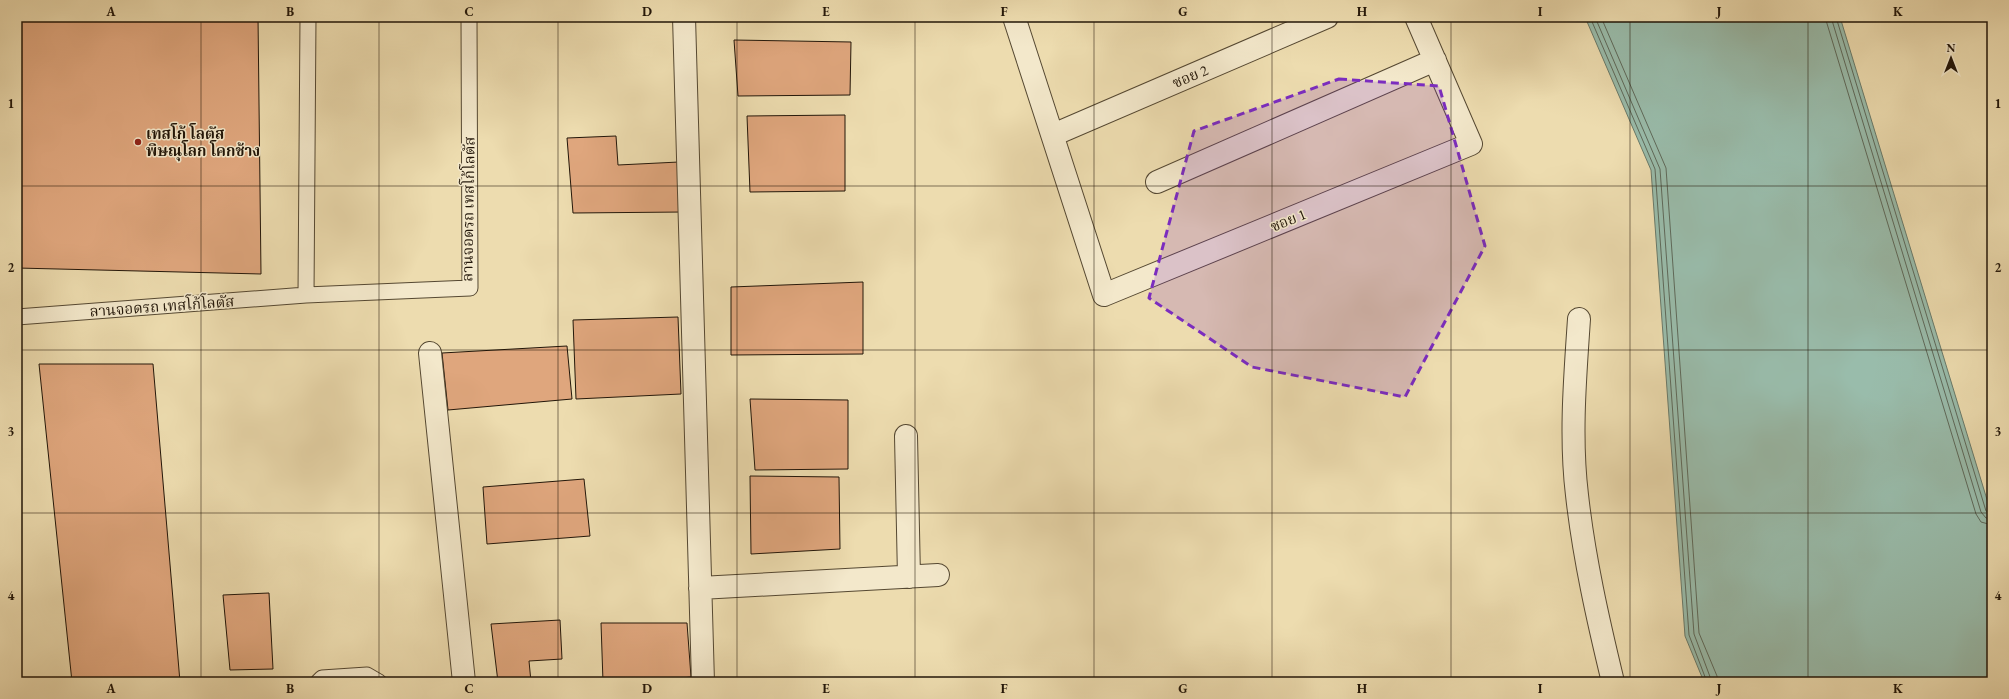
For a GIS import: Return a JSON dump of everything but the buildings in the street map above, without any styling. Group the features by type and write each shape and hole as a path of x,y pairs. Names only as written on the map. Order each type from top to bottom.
{"street":[{"path":"684,17 703,682"},
{"path":"1014,17 1053,135"},
{"name":"ซอย 2","path":"1053,135 1327,17"},
{"path":"1157,182 1435,60 1416,17"},
{"name":"ซอย 1","path":"1053,135 1104,295 1471,144 1435,60"},
{"path":"1579,319 1574,426 1577,495 1598,622 1613,682"},
{"path":"430,353 464,682"},
{"path":"906,436 909,577"},
{"path":"700,588 938,575"}],"lane":[{"path":"306,295 308,17"},
{"name":"ลานจอดรถ เทสโก้โลตัส","path":"17,317 306,295 470,288 469,17"},
{"path":"318,682 322,678 367,675 379,682"}],"highlighted area":[{"path":"1339,79 1439,86 1485,246 1405,397 1252,367 1149,298 1194,131"}],"water":[{"path":"1585,17 1840,17 1992,516 1992,682 1704,682 1685,636 1651,170"}],"place":[{"name":"เทสโก้ โลตัส พิษณุโลก โคกช้าง","path":"138,142"}]}
